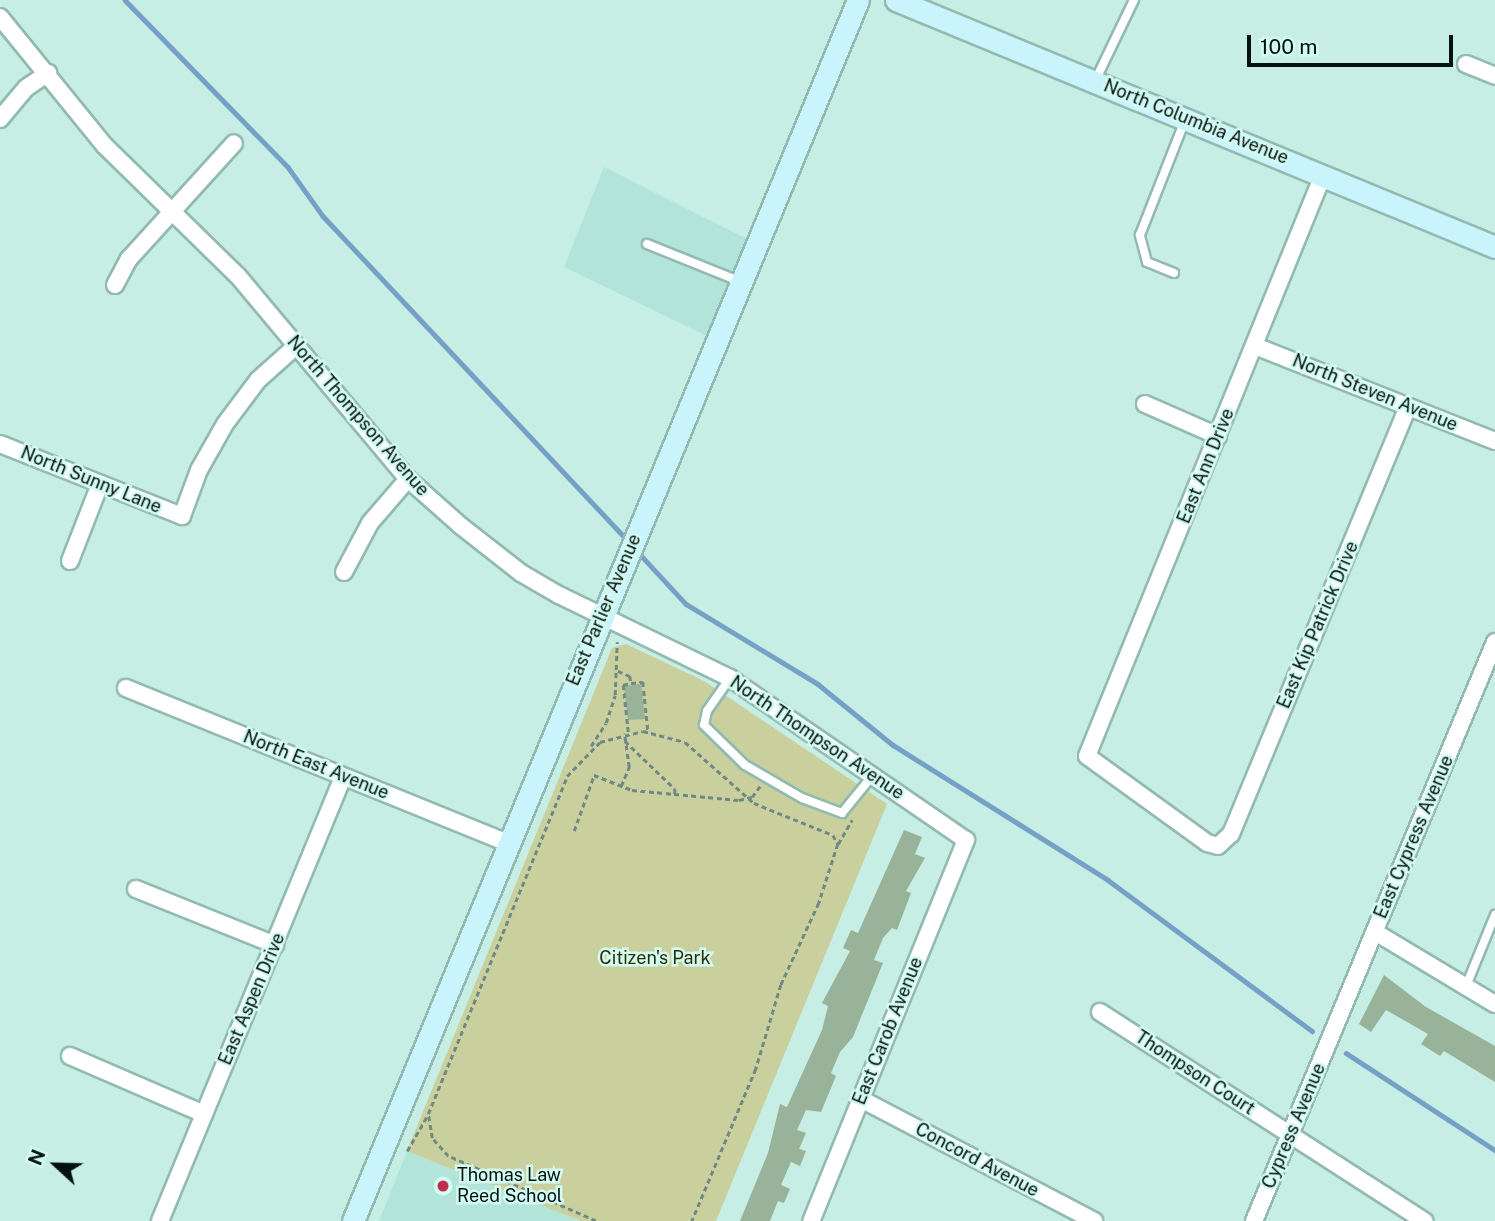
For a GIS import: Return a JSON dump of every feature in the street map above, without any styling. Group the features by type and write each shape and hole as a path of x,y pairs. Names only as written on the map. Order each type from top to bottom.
{"street":[{"name":"East Parlier Avenue","path":"352,1221 506,842 858,0"},
{"name":"North Columbia Avenue","path":"896,0 1186,117 1495,247"},
{"name":"North Thompson Avenue","path":"0,17 104,145 238,276 408,479 521,573 730,678 965,840"},
{"path":"1466,64 1495,76"},
{"path":"0,119 26,88 48,73"},
{"path":"115,285 129,259 234,143"},
{"name":"East Ann Drive","path":"1087,756 1323,175"},
{"name":"North Sunny Lane","path":"0,444 182,516 199,470 225,424 258,380 296,345"},
{"name":"North Steven Avenue","path":"1255,346 1495,441"},
{"path":"1145,404 1218,436"},
{"name":"East Kip Patrick Drive","path":"1087,756 1208,843 1225,842 1408,407"},
{"path":"344,572 370,523 408,479"},
{"path":"70,561 100,484"},
{"name":"East Cypress Avenue","path":"1334,1031 1495,642"},
{"name":"North East Avenue","path":"126,688 506,842"},
{"name":"East Aspen Drive","path":"160,1221 343,777"},
{"name":"East Carob Avenue","path":"811,1221 965,840"},
{"path":"136,889 275,946"},
{"path":"1375,932 1495,1004"},
{"name":"Thompson Court","path":"1100,1012 1424,1221"},
{"name":"Cypress Avenue","path":"1254,1221 1334,1031"},
{"path":"70,1056 205,1114"},
{"name":"Concord Avenue","path":"861,1098 1094,1221"}],"lane":[{"path":"1095,81 1134,0"},
{"path":"1174,273 1147,262 1140,235 1186,117"},
{"path":"647,244 741,282"},
{"path":"730,678 707,710 704,725 745,765 838,812 849,807 873,775"},
{"path":"1466,986 1495,915"}],"path":[{"path":"407,1151 428,1114 562,788 607,723 617,671 617,642"},
{"path":"617,671 630,676 631,683"},
{"path":"621,786 629,767 623,685 643,682 648,731"},
{"path":"589,749 626,733 648,731 688,744 689,750 701,754 750,798 833,835 838,844"},
{"path":"625,741 675,789 675,794"},
{"path":"574,831 594,775 621,786 675,794 750,798"},
{"path":"692,1221 756,1069 781,985 819,903 838,844 856,815"},
{"path":"833,835 844,832"},
{"path":"428,1114 429,1131"},
{"path":"421,1129 425,1126 448,1156 596,1221"}],"shaded area":[{"path":"604,167 747,239 707,336 564,267"},
{"name":"Thomas Law Reed School","path":"407,1151 581,1221 379,1221"}],"green space":[{"name":"Citizen's Park","path":"626,644 704,681 887,804 716,1221 581,1221 407,1151 612,648"}],"building":[{"path":"641,684 645,719 628,720 624,686"},
{"path":"904,830 922,837 915,854 925,858 906,891 911,893 897,930 892,928 883,938 874,960 883,963 853,1037 840,1052 831,1073 836,1076 821,1112 806,1110 797,1130 806,1133 799,1149 806,1151 800,1166 791,1162 781,1185 790,1189 784,1203 778,1201 770,1221 740,1221 768,1153 780,1104 787,1107 822,1030 828,1006 822,1003 850,951 843,948 851,930 858,933"},
{"path":"1384,975 1426,1007 1495,1046 1495,1082 1444,1051 1440,1056 1421,1044 1428,1034 1386,1010 1371,1032 1359,1024"}],"waterway":[{"path":"125,0 288,167 323,216 624,537"},
{"path":"637,551 686,604 818,684 893,745 1108,880 1312,1031"},
{"path":"1346,1053 1495,1150"}],"place":[{"name":"Thomas Law Reed School","path":"443,1186"}]}
